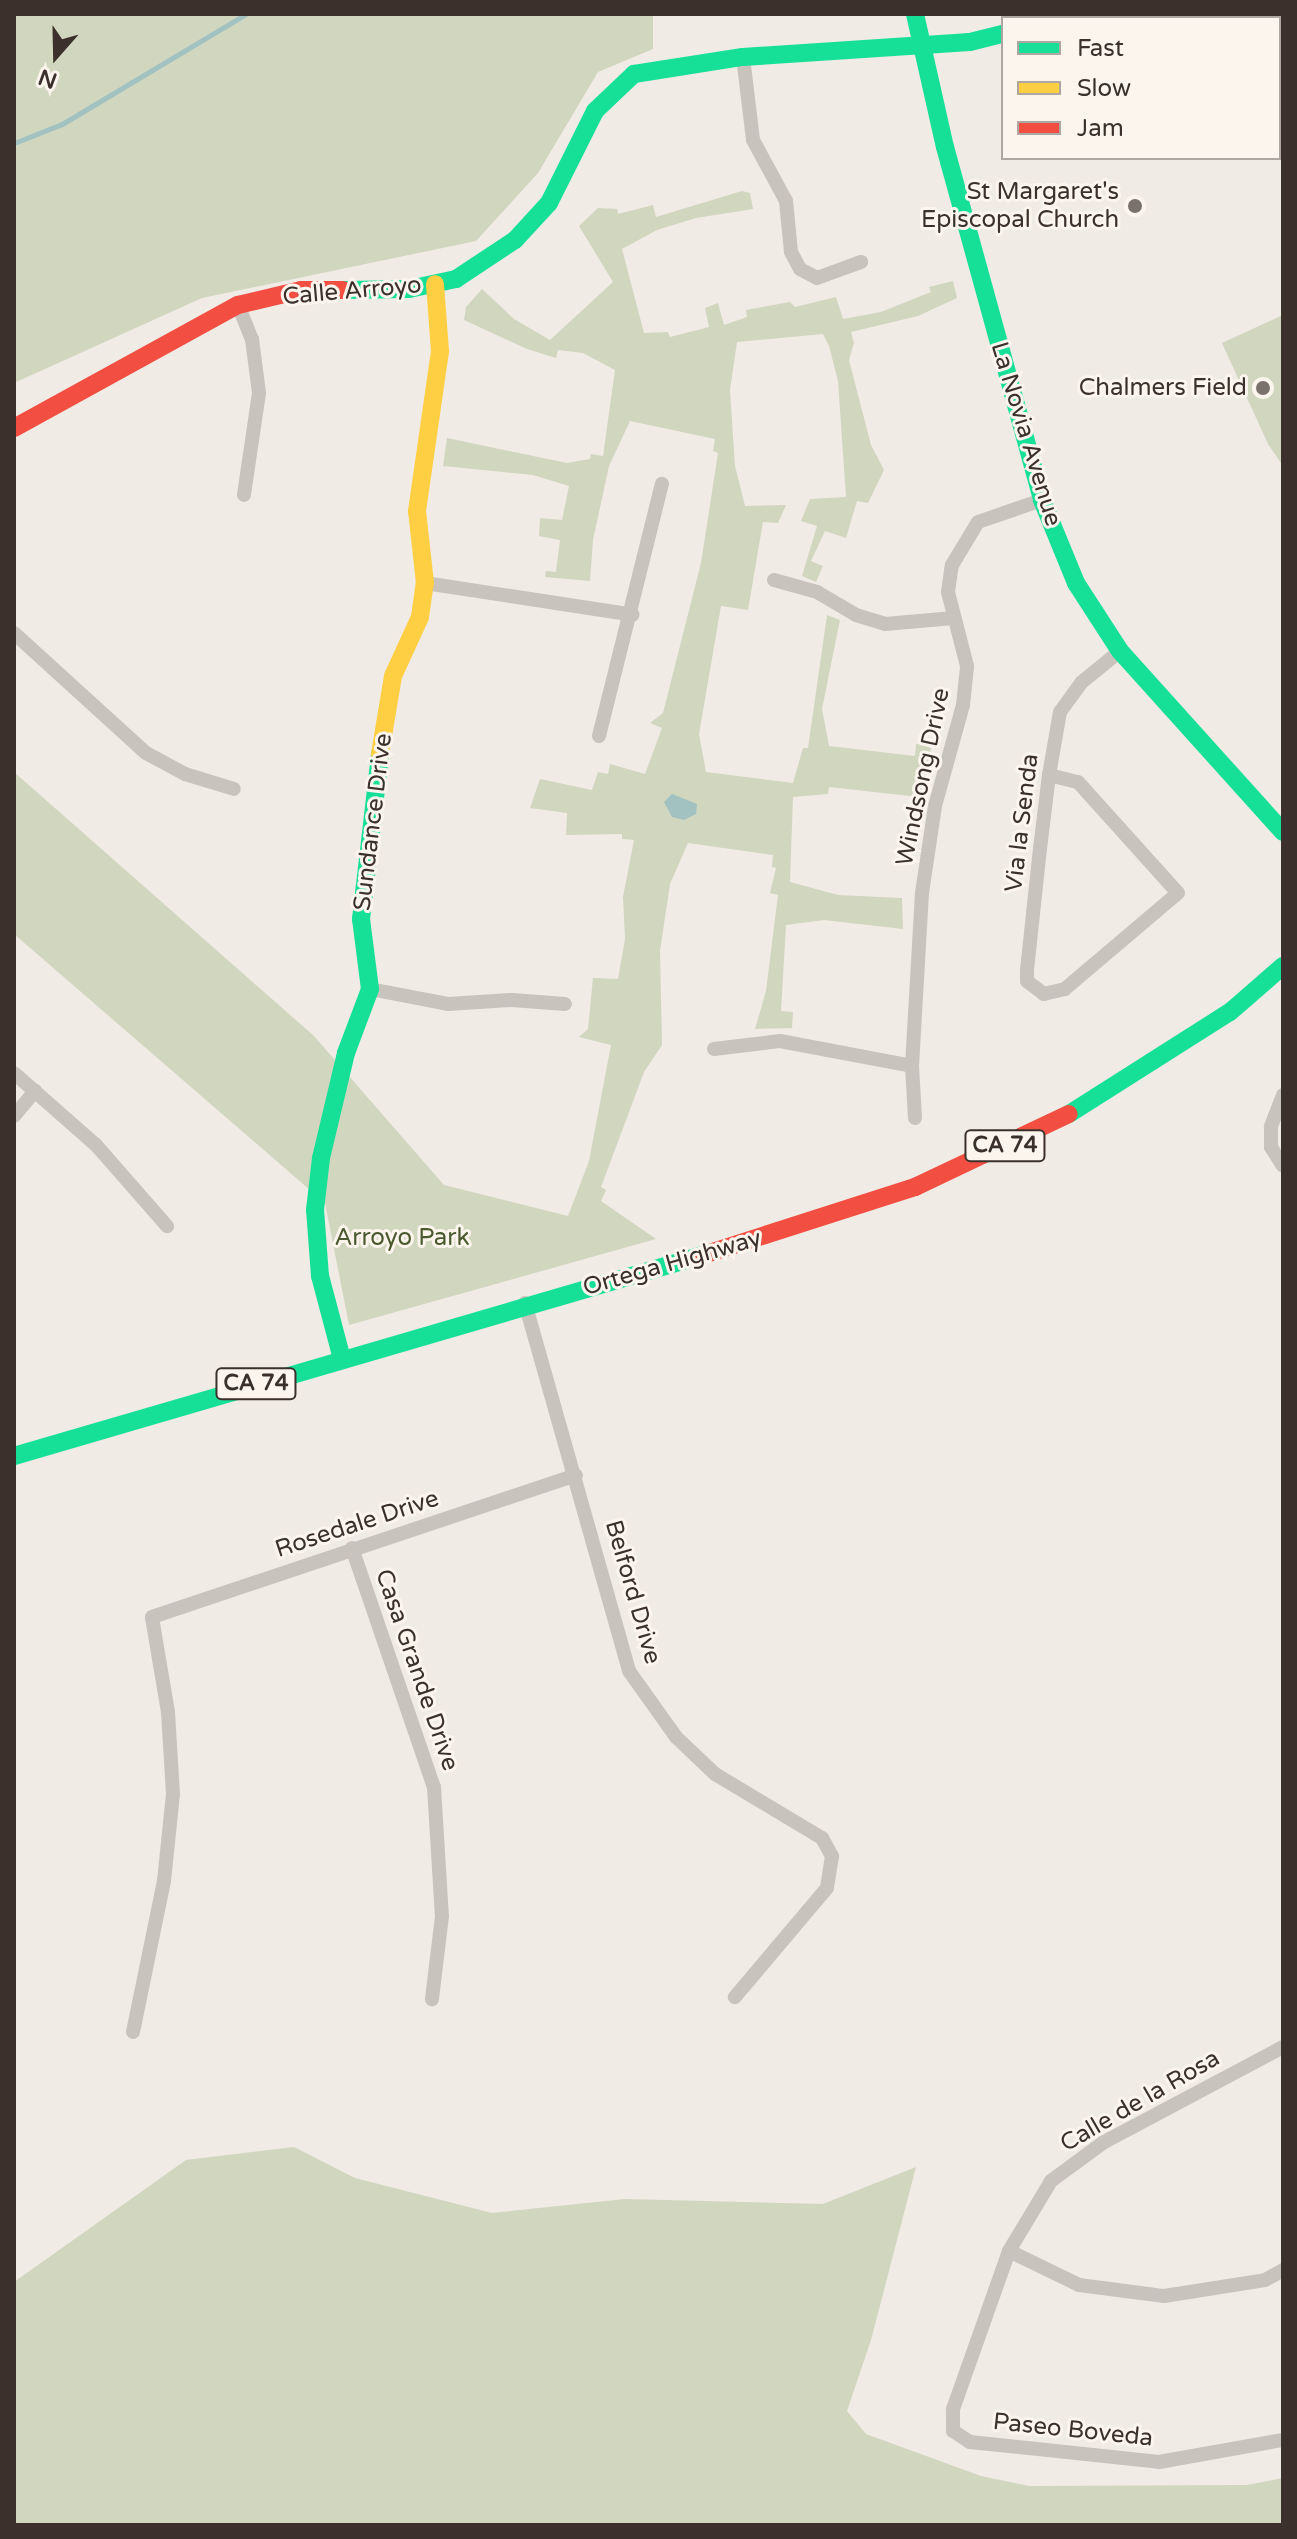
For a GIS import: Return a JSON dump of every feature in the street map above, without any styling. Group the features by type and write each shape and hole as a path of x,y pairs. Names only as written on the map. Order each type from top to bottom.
{"main road":[{"name":"La Novia Avenue","path":"915,14 945,147 1042,500 1076,583 1120,651 1283,832"},
{"name":"Calle Arroyo","path":"14,428 238,305 301,290 409,289 456,279 487,261 549,203 595,111 634,74 743,57 923,44 1001,34"},
{"name":"Sundance Drive","path":"342,1359 320,1276 315,1210 321,1158 346,1053 370,989 361,919 375,784 393,676 420,617 425,583 417,511 440,351 435,284"},
{"name":"Ortega Highway","path":"14,1456 525,1303 760,1240 915,1187 1041,1130 1135,1076 1230,1012 1283,966"}],"street":[{"path":"743,57 753,140 786,201 791,252 800,269 817,278 861,262"},
{"path":"238,305 252,339 259,393 244,495"},
{"path":"599,736 633,615 662,484"},
{"name":"Windsong Drive","path":"915,1118 912,1066 928,845 965,692 967,666 948,592 962,543 978,522 1042,500"},
{"path":"774,580 817,592 856,615 885,624 954,618"},
{"path":"425,583 633,615"},
{"path":"14,633 146,753 185,774 234,789"},
{"name":"Via la Senda","path":"1049,775 1078,782 1178,893 1065,989 1044,994 1027,981 1049,775 1065,702 1120,651"},
{"path":"370,989 448,1004 512,1000 565,1004"},
{"path":"714,1049 780,1041 912,1066"},
{"path":"14,1073 96,1145 167,1226"},
{"path":"14,1116 35,1091"},
{"path":"1283,1095 1271,1127 1271,1147 1283,1166"},
{"name":"Belford Drive","path":"525,1303 629,1671 676,1737 715,1774 822,1838 832,1856 827,1888 735,1997"},
{"name":"Rosedale Drive","path":"133,2032 164,1881 173,1794 168,1712 152,1617 576,1475"},
{"name":"Casa Grande Drive","path":"352,1548 420,1736 434,1787 442,1916 432,1999"},
{"name":"Calle de la Rosa","path":"1009,2251 1044,2191 1075,2159 1283,2047"},
{"path":"1009,2251 1079,2285 1164,2296 1265,2280 1283,2270"},
{"name":"Paseo Boveda","path":"1009,2251 953,2409 953,2431 970,2442 1159,2462 1283,2440"}],"green space":[{"path":"14,14 653,14 653,49 598,72 538,173 476,241 202,298 14,383"},
{"name":"Arroyo Park","path":"742,191 750,193 753,209 696,218 657,230 622,249 644,333 668,332 670,337 709,327 705,308 718,303 724,325 747,317 746,310 790,302 795,307 836,297 843,319 881,312 931,292 929,287 953,281 957,298 918,316 851,332 854,343 849,360 871,445 884,470 868,503 857,501 846,538 825,531 811,561 823,566 816,582 802,576 817,526 801,521 810,499 846,497 838,381 829,346 823,334 737,342 730,390 735,466 745,506 786,505 778,523 763,522 748,610 721,606 699,734 706,772 793,783 803,748 808,748 827,615 840,620 822,709 829,746 915,756 916,744 922,744 931,748 930,758 919,797 829,787 828,794 793,797 790,882 838,895 902,898 903,929 824,920 786,925 781,1011 793,1012 792,1028 755,1029 766,991 778,895 770,893 776,868 772,867 773,855 688,843 670,884 660,951 662,1045 644,1072 601,1187 606,1190 601,1201 656,1239 349,1325 325,1203 14,934 14,772 314,1036 444,1185 568,1216 589,1161 611,1045 579,1037 588,1029 593,978 618,979 625,939 623,897 634,840 622,839 622,834 566,835 567,813 530,808 540,779 592,790 598,772 608,774 610,764 645,774 662,728 650,723 663,713 701,563 718,453 713,451 715,439 630,421 609,466 593,540 590,581 545,577 546,571 556,572 560,540 539,536 540,518 562,520 569,486 533,475 443,466 447,438 567,463 590,459 591,454 603,456 615,370 583,353 558,350 556,358 527,349 464,320 466,307 482,289 514,319 550,340 613,282 579,226 598,208 617,209 618,214 653,205 656,217"},
{"name":"Chalmers Field","path":"1283,315 1283,466 1268,444 1222,343"},
{"path":"294,2147 355,2178 492,2213 625,2199 823,2204 916,2167 871,2340 847,2411 866,2434 981,2476 1029,2486 1247,2485 1283,2478 1283,2525 14,2525 14,2282 186,2160"}],"water":[{"path":"672,794 697,804 696,814 684,820 672,817 664,802"}],"waterway":[{"path":"14,143 62,124 246,14"}],"traffic: fast":[{"path":"915,14 945,147 1042,500 1076,583 1120,651 1283,832"},
{"path":"1085,16 1094,14"},
{"path":"343,290 409,289 456,279 515,240 549,203 595,111 634,74 743,57 970,42 1001,34"},
{"path":"342,1359 320,1276 315,1210 321,1158 346,1053 370,989 361,919 380,754"},
{"path":"1069,1114 1230,1012 1283,966"},
{"path":"14,1456 703,1255"}],"traffic: slow":[{"path":"380,754 393,676 420,617 425,583 417,511 440,351 435,284"}],"traffic: jam":[{"path":"14,428 238,305 301,290 343,290"},
{"path":"703,1255 915,1187 1069,1114"}],"place":[{"name":"St Margaret's Episcopal Church","path":"1135,206"},
{"name":"Chalmers Field","path":"1263,388"}]}
